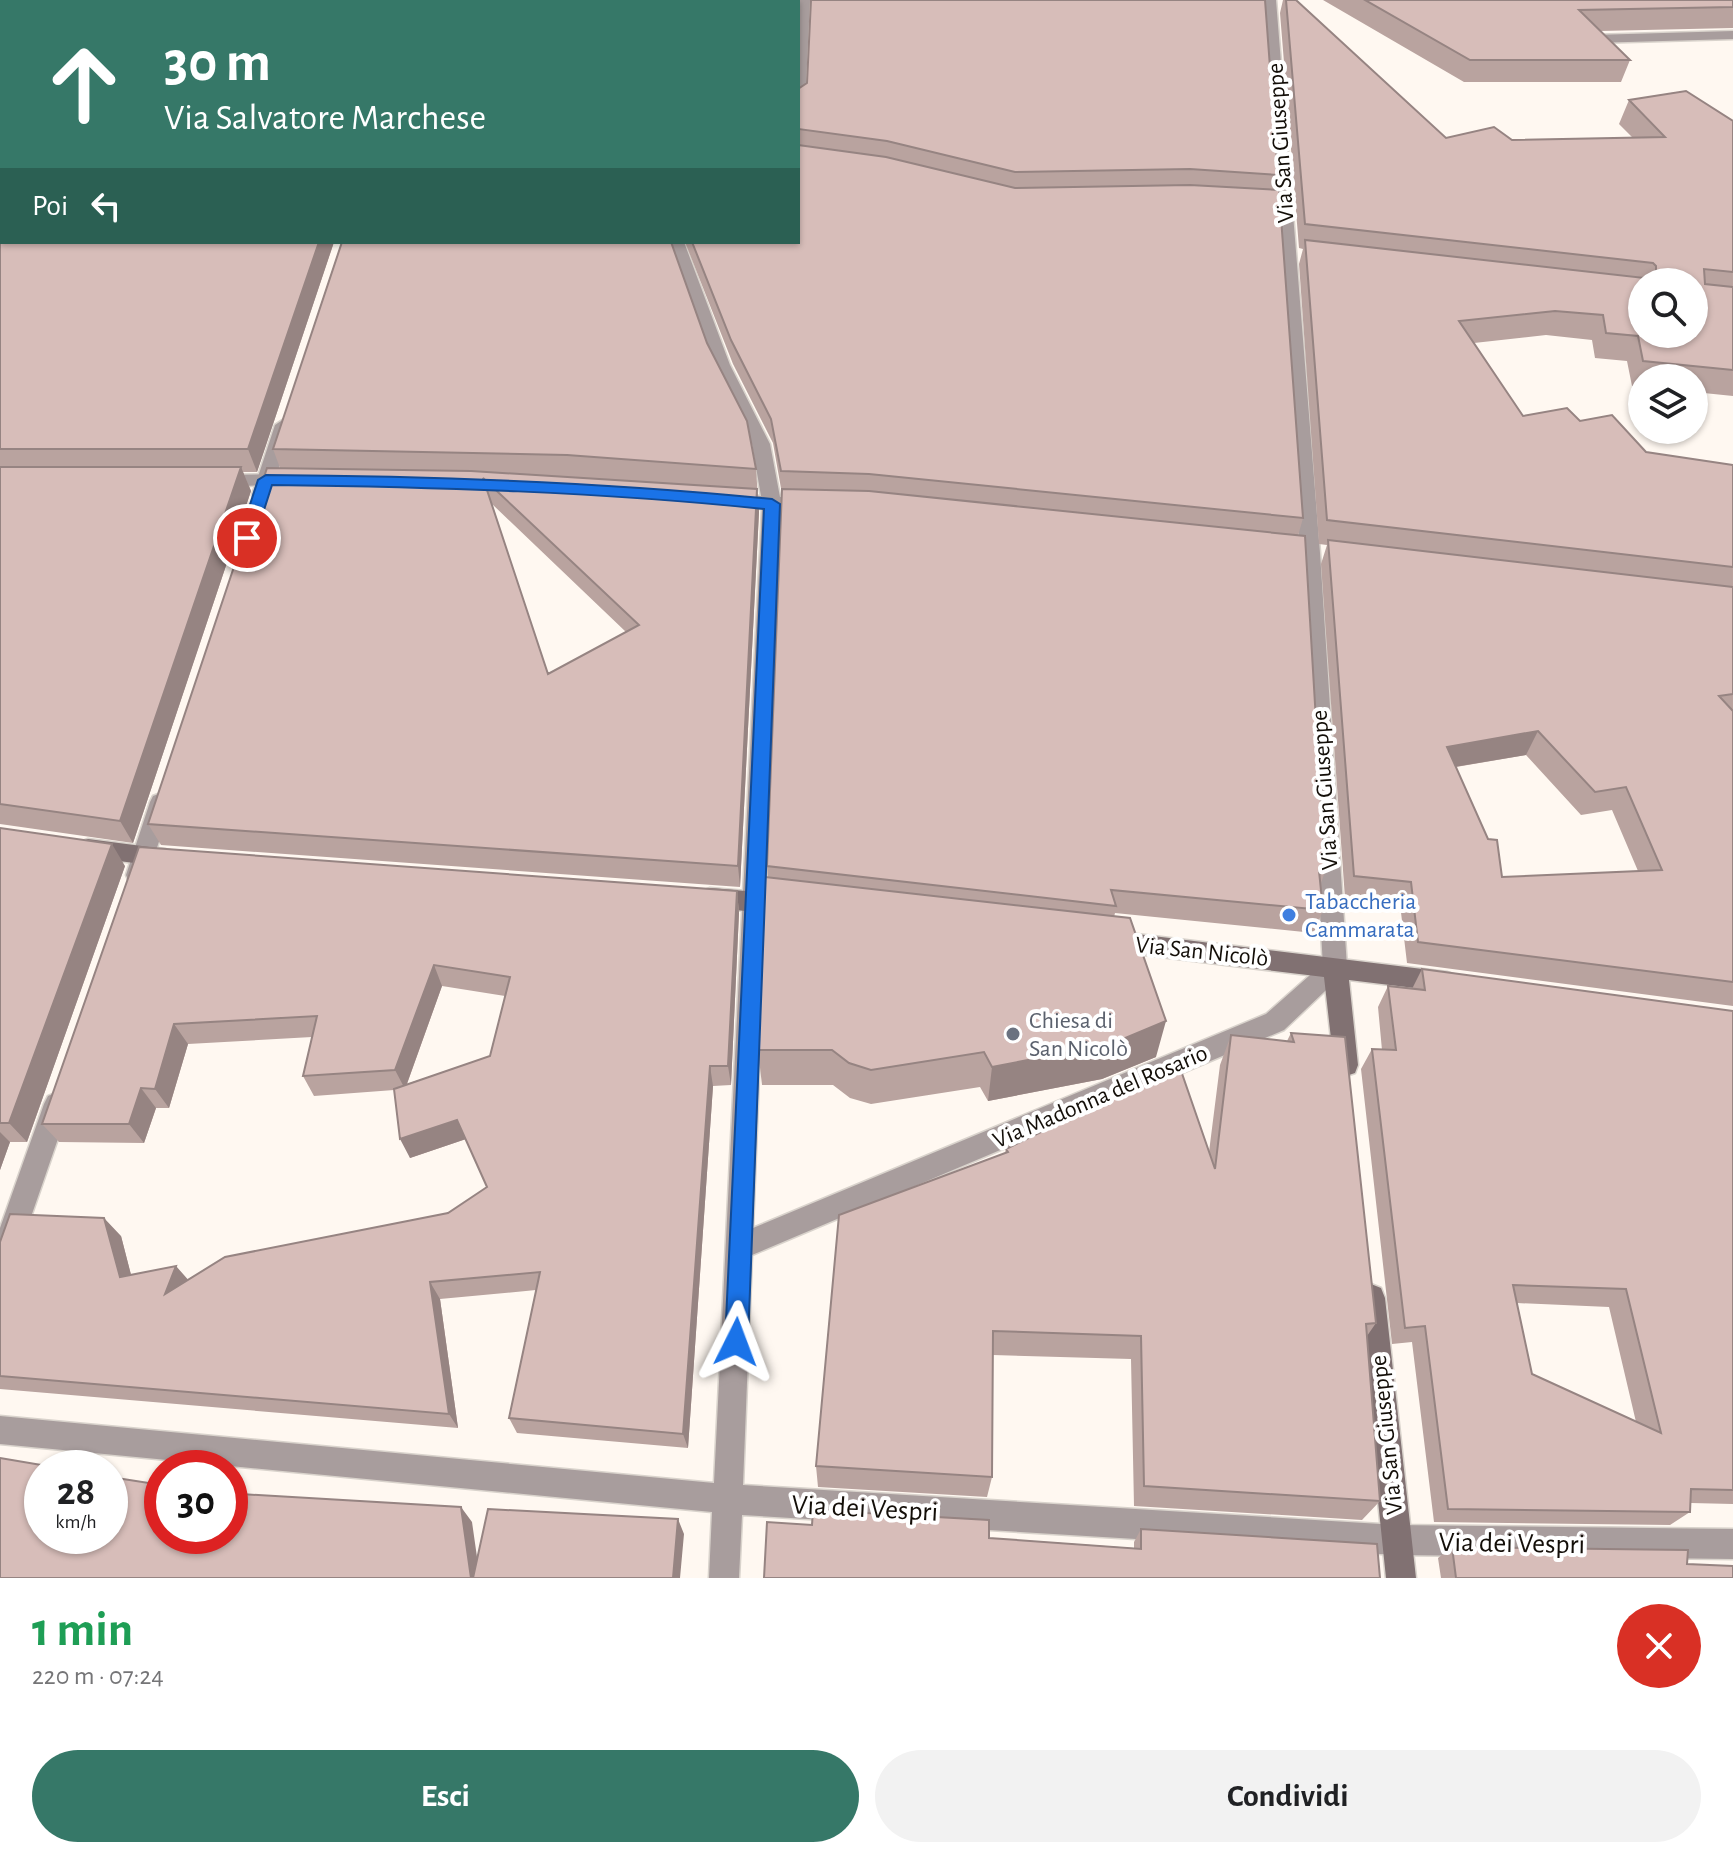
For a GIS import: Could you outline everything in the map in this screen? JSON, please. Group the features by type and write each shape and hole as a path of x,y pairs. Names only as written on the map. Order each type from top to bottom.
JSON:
{"main road":[{"path":"72,846 190,859"},
{"path":"693,897 818,908"},
{"name":"Via San Nicolò","path":"1096,939 1473,985"},
{"name":"Via San Giuseppe","path":"1335,967 1349,1091"},
{"name":"Via San Giuseppe","path":"1369,1277 1401,1578"}],"street":[{"path":"800,64 803,0"},
{"name":"Via San Giuseppe","path":"1269,0 1279,206 1296,256 1335,967"},
{"path":"1593,39 1733,35"},
{"path":"677,244 721,365 761,444 772,504 730,1499 724,1578"},
{"path":"256,510 291,406"},
{"path":"203,481 309,481"},
{"path":"713,498 827,506"},
{"path":"128,900 168,781"},
{"name":"Via Madonna del Rosario","path":"740,1247 1275,1022 1335,967"},
{"path":"0,1266 61,1090"},
{"name":"Via dei Vespri","path":"0,1430 730,1499 1397,1540 1733,1544"}],"building":[{"path":"811,0 1265,0 1278,175 1190,169 1015,172 887,141 800,129 800,88 807,83"},
{"path":"1286,0 1296,0 1446,138 1494,127 1512,140 1665,137 1629,100 1686,91 1733,121 1733,272 1708,268 1656,268 1653,263 1305,224"},
{"path":"1365,0 1733,0 1733,7 1579,10 1630,60 1470,60"},
{"path":"800,145 886,157 1015,188 1190,185 1279,190 1303,518 869,474 781,471 771,419 731,340 693,244 800,244"},
{"path":"1305,240 1628,276 1628,335 1606,333 1603,315 1555,311 1459,321 1523,416 1567,408 1580,421 1612,415 1628,432 1628,444 1639,444 1646,452 1733,465 1733,567 1327,520"},
{"path":"0,244 318,244 248,449 0,449"},
{"path":"341,244 672,244 707,343 747,421 756,469 567,455 273,449"},
{"path":"1708,284 1733,287 1733,370 1708,368 1708,364 1643,361 1640,348 1708,348"},
{"path":"0,467 241,467 120,821 0,804"},
{"path":"267,468 471,471 757,489 738,866 148,824","holes":["483,478 639,625 548,674"]},
{"path":"782,489 869,491 1305,536 1325,872 1319,871 1323,910 1111,890 1116,906 767,866"},
{"path":"1328,540 1733,587 1733,694 1719,696 1733,711 1733,982 1418,942 1411,882 1354,876","holes":["1538,731 1595,792 1626,787 1662,870 1502,877 1497,840 1488,839 1447,747"]},
{"path":"0,828 112,844 9,1123 0,1123"},
{"path":"139,847 737,891 728,1066 710,1066 683,1434 509,1418 540,1272 430,1282 449,1414 0,1376 0,1242 10,1214 104,1218 120,1277 176,1266 165,1294 225,1257 448,1213 487,1187 457,1120 400,1139 394,1089 490,1056 510,977 434,965 395,1070 303,1076 317,1016 174,1024 155,1089 141,1088 129,1124 42,1124"},
{"path":"765,877 1130,918 1166,1021 1111,1044 992,1067 984,1052 871,1070 849,1063 832,1050 758,1050"},
{"path":"1422,969 1733,1011 1733,1490 1691,1489 1690,1512 1448,1509 1425,1326 1405,1328 1372,1049 1396,1050 1388,986 1425,990","holes":["1513,1285 1626,1289 1661,1433 1532,1374"]},
{"path":"1291,1033 1345,1037 1376,1323 1366,1324 1380,1501 1144,1486 1141,1336 993,1331 992,1477 816,1466 839,1215 1008,1152 1006,1149 1179,1065 1215,1169 1231,1035 1294,1042"},
{"path":"0,1458 24,1462 24,1554 128,1554 128,1480 144,1482 144,1554 248,1554 248,1494 461,1507 471,1578 0,1578"},
{"path":"488,1509 678,1519 673,1578 473,1578"},
{"path":"813,1510 989,1520 989,1538 1141,1549 1141,1529 1377,1544 1380,1578 764,1578 767,1522 812,1525"},
{"path":"1452,1547 1688,1550 1687,1564 1733,1566 1733,1578 1456,1578"}],"place":[{"name":"Tabaccheria Cammarata","path":"1289,915"},
{"name":"Chiesa di San Nicolò","path":"1013,1034"}],"route":[{"path":"247,538 266,480 426,481 655,492 772,504 736,1342"}]}
